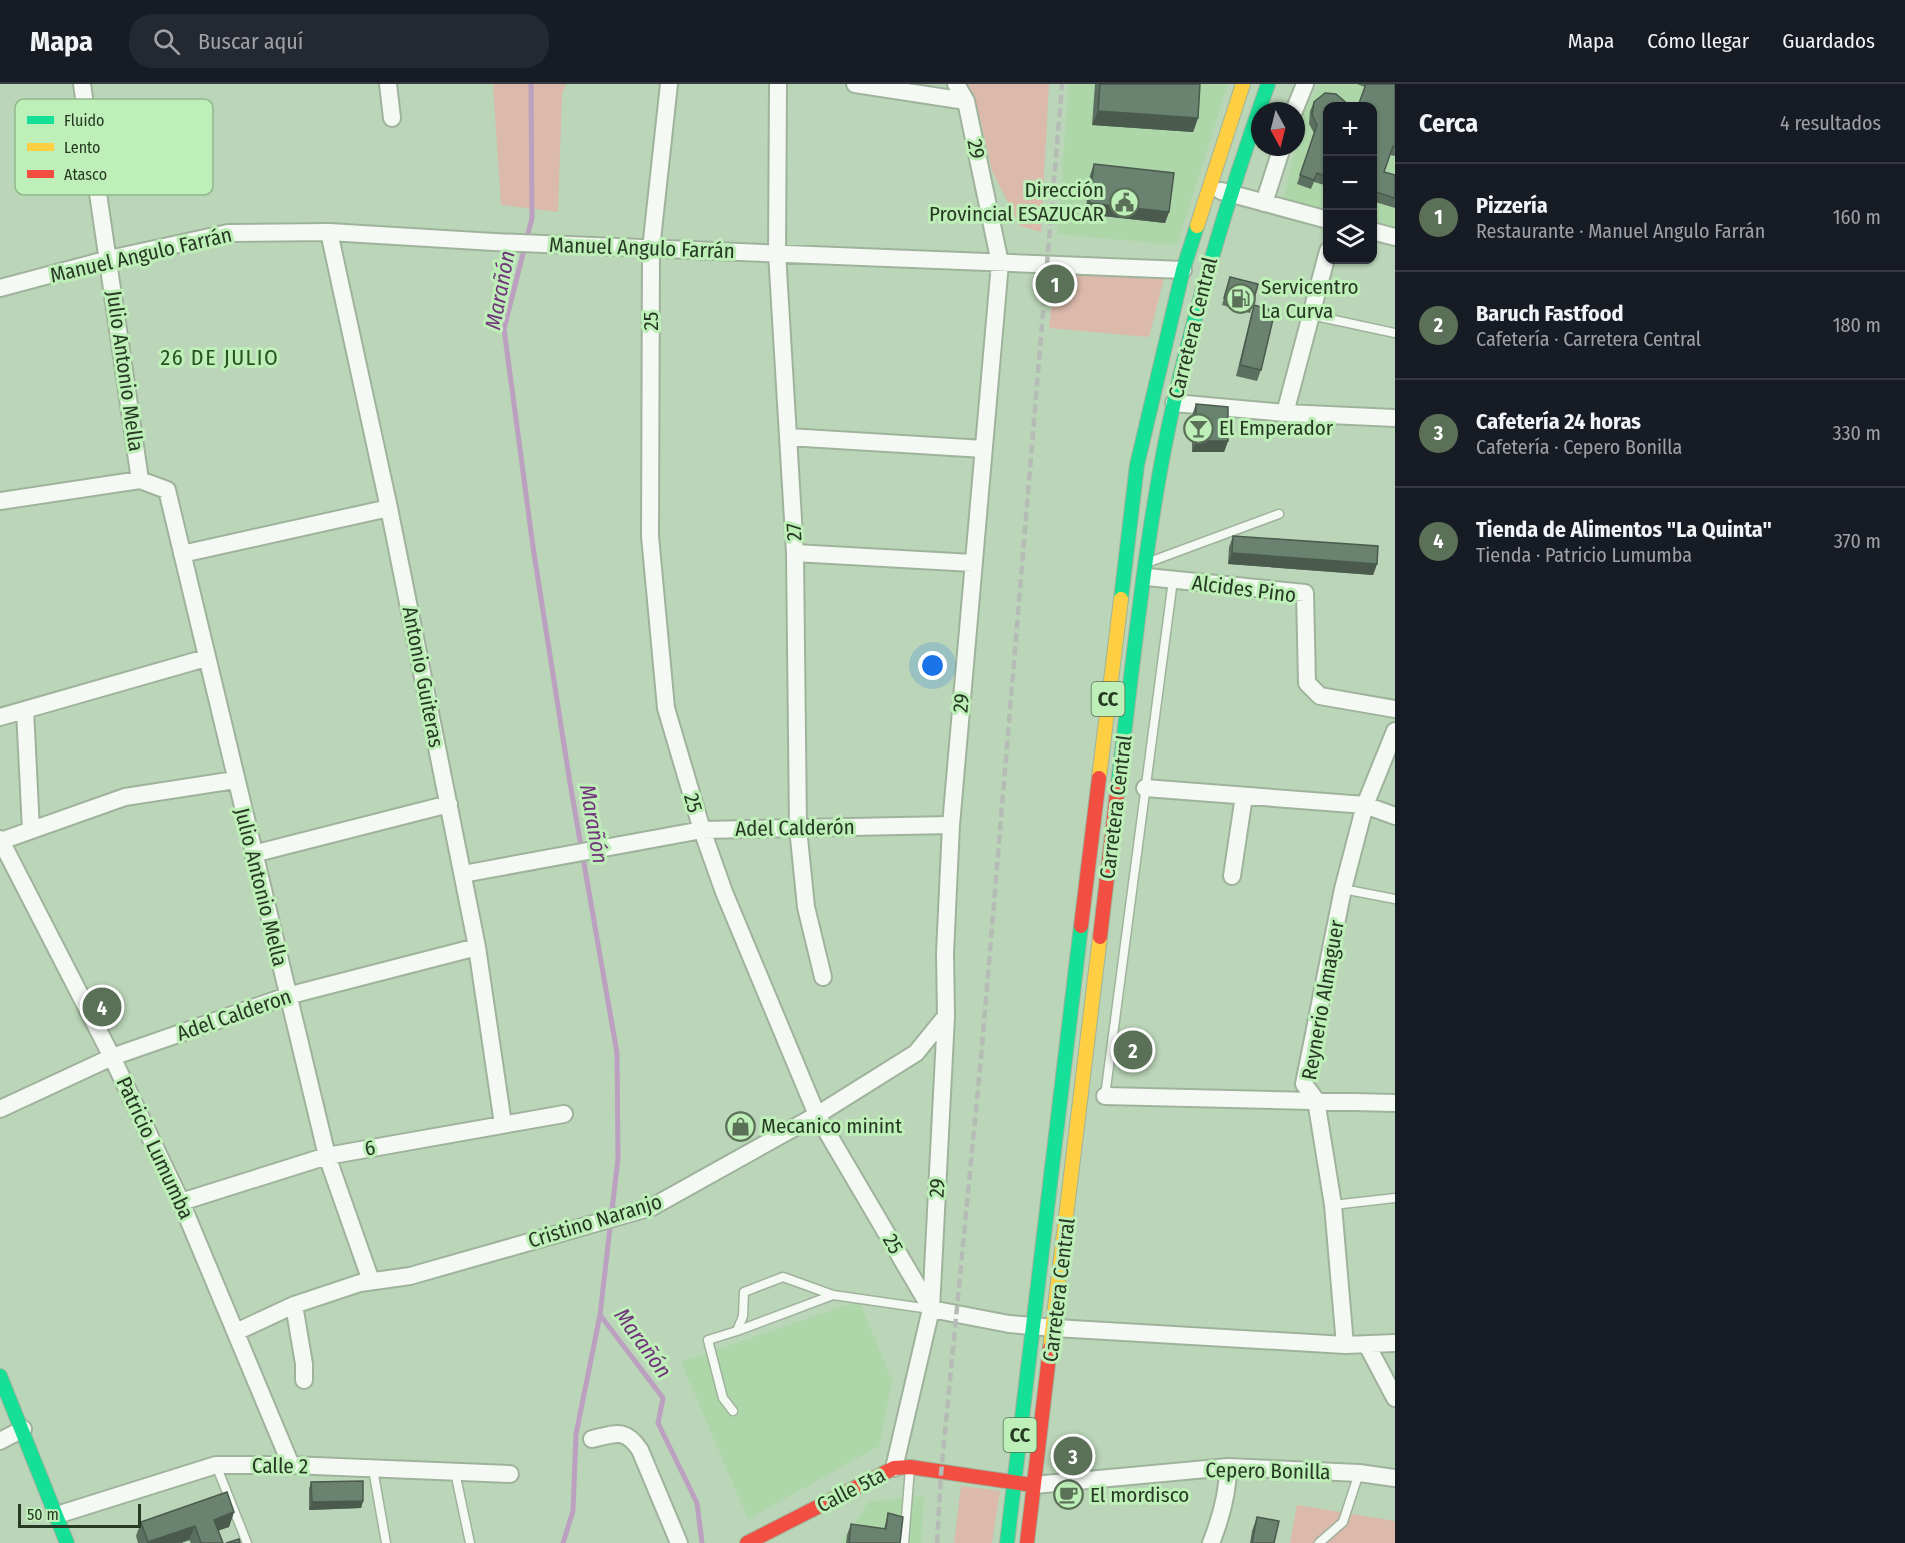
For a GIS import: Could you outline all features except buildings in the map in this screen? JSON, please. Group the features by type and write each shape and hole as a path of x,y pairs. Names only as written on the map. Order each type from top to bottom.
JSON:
{"main road":[{"name":"Carretera Central","path":"1008,1543 1013,1483 1034,1327 1060,1093 1137,465 1183,270 1243,84"},
{"name":"Carretera Central","path":"1027,1543 1055,1328 1131,680 1161,468 1173,403 1208,265 1229,194 1268,84"},
{"path":"0,1376 67,1543"},
{"name":"Calle 5ta","path":"754,1541 902,1468 1034,1485"}],"street":[{"name":"Julio Antonio Mella","path":"82,84 84,99"},
{"path":"388,84 392,118"},
{"name":"25","path":"669,84 651,249 650,536 666,708 723,892 817,1115 930,1309"},
{"name":"27","path":"778,84 777,253 795,553 798,828 806,906 823,977"},
{"path":"855,84 966,101"},
{"name":"29","path":"930,1309 946,1016 945,953 951,825 1000,263 966,101 956,84"},
{"path":"1298,102 1305,84"},
{"path":"1264,203 1279,156"},
{"path":"1208,187 1323,218"},
{"name":"Julio Antonio Mella","path":"99,195 140,480 167,490 327,1155 371,1281"},
{"name":"Manuel Angulo Farrán","path":"0,288 109,259 228,233 329,232 651,249 1183,270"},
{"name":"Antonio Guiteras","path":"329,232 389,508 463,874 477,947 503,1124"},
{"path":"1377,232 1395,237"},
{"path":"1285,413 1325,264"},
{"path":"1173,403 1285,413 1395,418"},
{"path":"788,437 984,449"},
{"path":"0,501 140,480"},
{"path":"182,554 389,508"},
{"path":"795,553 973,563"},
{"name":"Alcides Pino","path":"1148,570 1173,580 1305,593 1307,683 1320,696 1395,710"},
{"path":"0,717 206,658"},
{"path":"25,710 31,831"},
{"name":"Reynerio Almaguer","path":"1345,1345 1333,1205 1316,1100 1304,1084 1343,890 1365,805 1395,731"},
{"path":"1,840 124,797 235,780"},
{"path":"1145,788 1365,805 1395,816"},
{"path":"1232,876 1244,796"},
{"path":"253,854 449,804"},
{"name":"Adel Calderón","path":"463,874 702,830 951,825"},
{"name":"Patricio Lumumba","path":"1,840 112,1057 181,1202 291,1465"},
{"name":"Adel Calderon","path":"0,1109 112,1057 287,996 477,947"},
{"name":"Cristino Naranjo","path":"236,1332 294,1305 371,1281 410,1276 652,1208 817,1115 916,1053 946,1016"},
{"path":"1105,1096 1395,1103"},
{"name":"6","path":"181,1202 327,1155 564,1113"},
{"path":"294,1305 304,1364 304,1380"},
{"path":"902,1468 930,1309 1034,1327 1345,1345 1395,1343"},
{"path":"1366,1345 1395,1398"},
{"path":"0,1440 23,1429"},
{"path":"592,1439 620,1433 632,1438 640,1450 679,1543"},
{"name":"Calle 2","path":"57,1515 216,1465 291,1465 510,1474"},
{"path":"1211,1543 1220,1522 1228,1486 1228,1467"},
{"name":"Cepero Bonilla","path":"1034,1485 1228,1467 1359,1473 1395,1478"}],"lane":[{"path":"1311,315 1395,333"},
{"path":"1148,570 1279,514"},
{"path":"1105,1096 1173,580"},
{"path":"1343,890 1395,899"},
{"path":"1333,1205 1395,1198"},
{"path":"737,1331 743,1316 744,1292 783,1277 833,1295 930,1309"},
{"path":"733,1411 723,1398 708,1340 833,1295"},
{"path":"216,1465 247,1543"},
{"path":"902,1468 904,1543"},
{"path":"373,1469 386,1543"},
{"path":"455,1471 470,1543"},
{"path":"1319,1543 1343,1522 1359,1473"}],"shaded area":[{"path":"493,84 566,84 562,94 558,212 501,205"},
{"path":"959,84 1049,84 1041,232 1020,226 992,171 981,122"},
{"path":"1069,84 1228,84 1177,245 1057,234"},
{"path":"1319,84 1395,84 1395,227 1377,222 1377,102 1323,102 1323,210 1283,201 1294,156 1305,156 1305,110"},
{"path":"1055,273 1164,278 1149,337 1049,328"},
{"path":"859,1301 892,1380 879,1446 748,1519 681,1362"},
{"path":"961,1486 1000,1491 992,1543 954,1543"},
{"path":"924,1495 921,1543 842,1543 868,1502"},
{"path":"1297,1505 1395,1521 1395,1543 1290,1543"}],"waterway":[{"name":"Marañón","path":"531,84 532,218 504,329 533,547 570,783 617,1053 618,1158 600,1315 663,1398 658,1423 697,1503 702,1543"},
{"path":"563,1543 573,1511 576,1434 600,1315"}],"railway":[{"path":"937,1543 941,1474 982,1047 1062,84"}],"traffic: fast":[{"path":"1118,784 1148,544 1174,402 1216,242 1268,84"},
{"path":"1121,599 1137,465 1183,270 1197,226"},
{"path":"1007,1543 1081,926"},
{"path":"0,1376 67,1543"}],"traffic: slow":[{"path":"1197,226 1243,84"},
{"path":"1099,778 1121,599"},
{"path":"1050,1348 1100,937"}],"traffic: jam":[{"path":"1081,926 1099,778"},
{"path":"1100,937 1118,784"},
{"path":"1027,1543 1050,1348"},
{"path":"747,1543 894,1468 910,1467 1032,1485"}],"place":[{"name":"Dirección Provincial ESAZUCAR","path":"1125,202"},
{"name":"Pizzería","path":"1055,284"},
{"name":"Servicentro La Curva","path":"1240,299"},
{"name":"El Emperador","path":"1198,428"},
{"name":"Tienda de Alimentos \"La Quinta\"","path":"102,1007"},
{"name":"Baruch Fastfood","path":"1133,1050"},
{"name":"Mecanico minint","path":"740,1126"},
{"name":"Cafetería 24 horas","path":"1073,1456"},
{"name":"El mordisco","path":"1069,1495"}],"district":[{"name":"26 DE JULIO","path":"220,357"}]}
